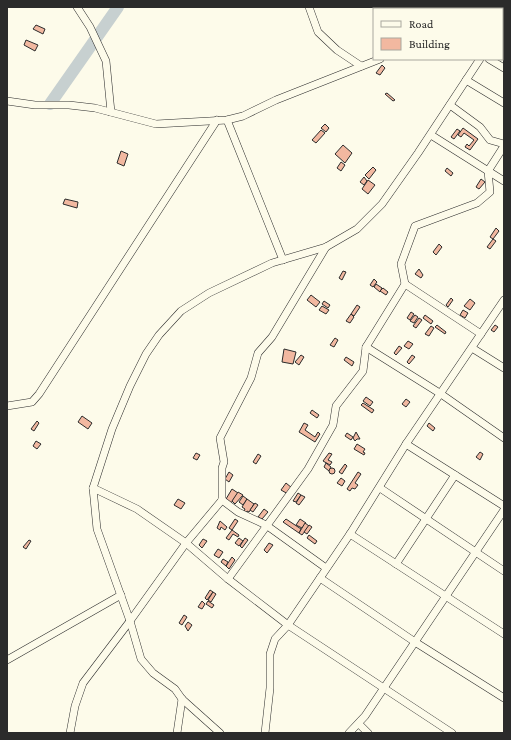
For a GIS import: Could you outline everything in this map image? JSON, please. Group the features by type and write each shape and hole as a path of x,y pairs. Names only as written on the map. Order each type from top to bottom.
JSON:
{"street":[{"path":"77,7 90,27 106,61 111,112"},
{"path":"309,7 318,32 337,50 361,66"},
{"path":"7,101 35,105 69,105 111,112 156,124 227,120 243,116 276,100 377,60"},
{"path":"220,733 182,699 175,689 159,678 141,659 130,621 97,529 94,488 112,429 130,386 146,354 159,334 181,311 209,293 272,263 326,247 357,229 382,204 431,135 479,60"},
{"path":"491,60 504,68"},
{"path":"466,80 504,103"},
{"path":"228,579 308,469 333,425 336,406 363,371 366,346 405,284 401,264 415,226 477,203 490,192 488,171 504,145 490,140 480,127 450,105"},
{"path":"7,406 32,402 39,394 217,120"},
{"path":"227,120 283,260"},
{"path":"431,135 504,181"},
{"path":"70,733 75,706 83,683 186,543 222,500 222,468 224,462 220,438 251,378 258,353 272,337 326,247"},
{"path":"405,284 481,334"},
{"path":"265,733 270,688 272,647 275,639 288,625 350,534 406,444 481,334 502,309 504,300"},
{"path":"366,346 441,394 504,438"},
{"path":"472,348 504,368"},
{"path":"406,444 504,506"},
{"path":"396,564 455,475"},
{"path":"94,488 137,509 186,543 228,579 288,625 452,733"},
{"path":"380,488 504,571"},
{"path":"222,500 238,512 266,525 326,568"},
{"path":"349,733 359,724 504,510"},
{"path":"350,534 504,634"},
{"path":"320,578 415,642 504,698"},
{"path":"7,660 121,595"},
{"path":"177,733 182,699"},
{"path":"359,724 368,733"}],"building":[{"path":"36,25 45,29 43,34 33,29"},
{"path":"26,40 38,45 35,51 24,45"},
{"path":"382,65 385,68 380,75 376,73"},
{"path":"387,93 395,100 393,101 385,94"},
{"path":"325,124 329,128 326,132 321,128"},
{"path":"463,128 478,139 470,150 465,147 467,144 469,146 474,140 464,133 461,137 458,135"},
{"path":"457,129 460,131 454,139 451,137"},
{"path":"321,130 325,133 316,143 312,140"},
{"path":"343,145 352,153 345,163 335,154"},
{"path":"121,151 128,154 124,166 117,163"},
{"path":"341,162 345,165 341,171 337,168"},
{"path":"373,167 376,170 369,179 365,175"},
{"path":"447,168 453,173 451,176 445,171"},
{"path":"364,177 367,181 364,185 360,182"},
{"path":"481,179 485,182 479,189 476,187"},
{"path":"368,180 375,185 368,194 362,189"},
{"path":"65,199 78,202 77,208 63,204"},
{"path":"496,228 499,231 493,239 490,237"},
{"path":"493,239 496,241 490,249 487,247"},
{"path":"439,244 442,247 436,255 433,252"},
{"path":"419,269 423,275 421,278 415,274"},
{"path":"343,271 346,272 342,280 339,278"},
{"path":"374,279 377,282 373,287 370,285"},
{"path":"376,284 382,288 380,292 374,287"},
{"path":"383,288 388,292 386,295 380,291"},
{"path":"311,295 320,302 316,307 307,300"},
{"path":"451,298 453,300 448,307 446,305"},
{"path":"470,299 475,303 470,310 464,306"},
{"path":"324,301 330,305 328,308 322,304"},
{"path":"357,305 360,307 354,316 351,314"},
{"path":"322,306 329,310 326,314 319,310"},
{"path":"463,310 468,313 465,318 460,315"},
{"path":"411,312 414,314 410,320 407,318"},
{"path":"351,314 354,317 350,323 346,321"},
{"path":"415,315 418,317 414,323 410,321"},
{"path":"425,315 433,321 431,324 423,318"},
{"path":"419,318 422,320 416,328 413,326"},
{"path":"437,325 446,332 445,334 435,327"},
{"path":"495,325 498,327 494,332 491,330"},
{"path":"431,326 434,328 429,336 425,334"},
{"path":"335,338 338,340 334,347 330,345"},
{"path":"408,341 413,344 409,349 404,346"},
{"path":"399,346 402,348 396,355 394,353"},
{"path":"284,349 296,352 293,364 282,362"},
{"path":"301,355 304,357 299,365 295,362"},
{"path":"412,355 415,357 409,364 407,362"},
{"path":"346,357 354,362 352,366 344,360"},
{"path":"366,397 373,402 370,406 363,401"},
{"path":"406,399 410,402 406,407 402,404"},
{"path":"363,403 374,410 372,413 361,405"},
{"path":"312,410 319,415 317,418 310,413"},
{"path":"82,416 92,423 88,429 78,422"},
{"path":"37,421 39,423 34,431 31,429"},
{"path":"304,423 308,425 305,430 315,437 318,432 320,434 315,442 299,432"},
{"path":"429,423 435,428 433,431 427,426"},
{"path":"356,432 360,439 355,441 353,438"},
{"path":"347,433 353,437 351,440 345,436"},
{"path":"36,441 41,444 37,449 33,446"},
{"path":"357,444 365,449 363,452 365,453 364,455 354,449"},
{"path":"480,452 483,454 480,460 476,457"},
{"path":"196,453 200,455 197,460 193,458"},
{"path":"329,453 332,454 328,460 332,462 330,465 323,461"},
{"path":"258,454 261,456 256,464 253,462"},
{"path":"326,463 331,467 329,471 324,467"},
{"path":"345,464 347,466 342,474 339,472"},
{"path":"332,468 335,471 332,474 329,471"},
{"path":"229,472 233,475 229,482 225,479"},
{"path":"358,472 361,474 355,483 358,485 355,489 352,488 350,491 347,489"},
{"path":"341,478 345,481 342,486 337,483"},
{"path":"286,483 292,488 288,494 281,490"},
{"path":"232,489 238,493 231,503 226,499"},
{"path":"238,492 243,495 235,504 232,501"},
{"path":"298,493 301,495 296,502 293,501"},
{"path":"301,495 305,497 299,505 296,503"},
{"path":"243,496 247,499 243,505 239,502"},
{"path":"178,499 185,503 181,509 174,505"},
{"path":"247,499 254,504 249,512 247,511 246,513 244,511 245,509 242,507"},
{"path":"255,503 258,505 253,512 250,510"},
{"path":"264,509 268,512 262,519 258,517"},
{"path":"235,519 238,521 232,530 229,528"},
{"path":"286,519 301,529 299,533 283,522"},
{"path":"300,519 306,523 302,528 296,525"},
{"path":"220,521 227,527 225,530 221,527 220,530 217,528"},
{"path":"305,523 309,526 302,535 299,533"},
{"path":"309,525 312,527 307,534 304,532"},
{"path":"232,530 239,535 238,537 233,534 229,540 226,538"},
{"path":"309,535 317,541 315,544 307,538"},
{"path":"239,538 243,541 239,546 235,543"},
{"path":"245,538 248,540 242,548 240,546"},
{"path":"203,539 207,541 202,548 199,545"},
{"path":"29,540 31,541 26,549 23,547"},
{"path":"269,543 273,545 267,553 264,550"},
{"path":"218,549 223,552 219,558 214,555"},
{"path":"232,557 235,560 229,569 226,566"},
{"path":"223,559 228,562 226,566 221,562"},
{"path":"210,590 213,592 207,600 205,598"},
{"path":"213,592 216,594 211,602 208,600"},
{"path":"202,601 205,604 202,609 198,607"},
{"path":"208,601 214,605 212,608 206,604"},
{"path":"184,615 187,617 182,625 179,623"},
{"path":"188,622 192,625 188,631 185,626"}],"waterway":[{"path":"50,104 118,7"}]}
